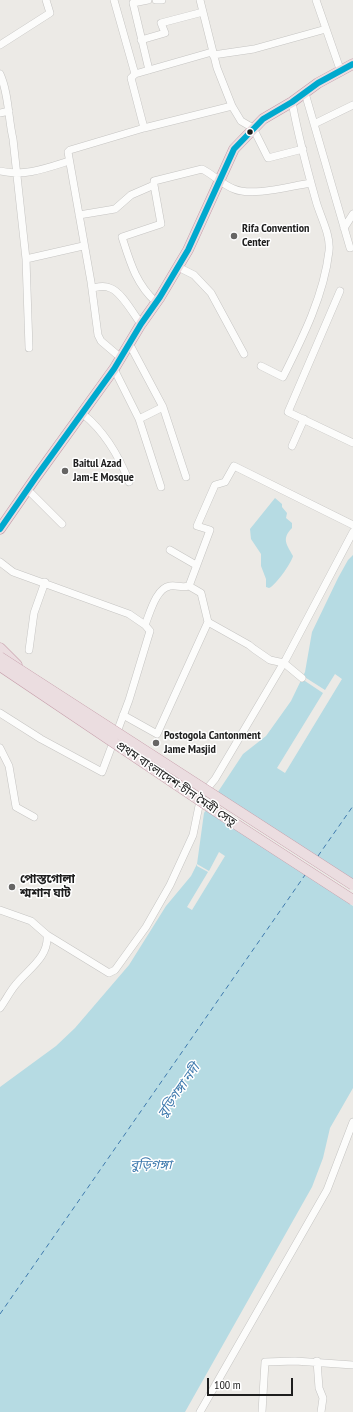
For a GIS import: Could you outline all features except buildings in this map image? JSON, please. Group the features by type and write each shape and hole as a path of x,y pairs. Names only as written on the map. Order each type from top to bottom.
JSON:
{"highway":[{"path":"0,529 36,477 83,414 130,345 141,324 188,250 234,149 263,119 292,102 318,83 341,72 353,64"},
{"path":"0,648 22,676"},
{"path":"0,657 22,676 353,885"},
{"name":"প্রথম বাংলাদেশ-চীন মৈত্রী সেতু","path":"0,666 22,676 353,900"},
{"path":"0,671 22,676"}],"street":[{"path":"0,45 50,13 46,0"},
{"path":"114,0 135,74"},
{"path":"148,0 133,2 149,70"},
{"path":"156,0 162,0"},
{"path":"200,0 213,54 232,106 241,121 253,128 268,158 303,149"},
{"path":"316,0 341,72"},
{"path":"141,40 165,33 161,22 203,12"},
{"path":"144,128 130,78 135,74 213,54 254,49 326,29"},
{"path":"0,73 9,111 16,174 22,206 26,259 29,348"},
{"path":"305,93 350,248"},
{"path":"262,366 283,377 304,332 322,285 329,250 328,240 311,183 292,102"},
{"path":"314,124 353,105"},
{"path":"121,358 101,342 98,335 92,288 83,246 68,152 70,150 144,128 232,106"},
{"path":"0,113 9,111"},
{"path":"0,171 16,174 42,169 69,161"},
{"path":"156,302 145,292 132,270 122,237 161,224 154,181 160,178 184,174 202,168 219,182 235,190 249,192 311,183"},
{"path":"79,215 115,209 130,195 154,185"},
{"path":"344,228 353,214"},
{"path":"26,259 83,246"},
{"path":"178,267 194,275 211,293 244,354"},
{"path":"92,288 103,286 112,288 122,298 141,324"},
{"path":"340,291 288,412 353,443"},
{"path":"130,345 163,407 186,477"},
{"path":"114,369 139,419 161,487"},
{"path":"139,419 163,407"},
{"path":"83,414 93,422 108,442 122,464 129,482"},
{"path":"292,446 304,419"},
{"path":"189,586 210,530 197,526 215,486 225,482 234,466 353,525"},
{"path":"28,490 62,524"},
{"path":"0,910 31,921 47,935 109,973 115,970 146,927 170,885 193,835 201,796 215,779 284,663 353,532"},
{"path":"170,550 196,565"},
{"path":"0,562 12,572 45,582 129,614 145,625 150,631 123,715 102,772 41,739 0,713"},
{"path":"29,650 34,613 45,582"},
{"path":"123,715 157,734 208,622 201,593 189,586 183,588 168,586 160,590 145,625"},
{"path":"208,622 249,644 270,660 284,663 302,678"},
{"path":"0,748 6,759 12,780 16,808 34,818"},
{"path":"0,1008 17,982 42,956 48,942 47,935"},
{"path":"200,1412 327,1190 353,1122"},
{"path":"262,1412 264,1371 266,1362 316,1362 353,1365"},
{"path":"316,1362 319,1388 324,1398 320,1412"}],"water":[{"path":"275,498 282,504 282,507 287,513 286,518 292,523 292,528 287,535 286,542 293,556 282,574 269,588 266,587 266,579 261,566 261,554 251,539 250,529"},
{"name":"বুড়িগঙ্গা","path":"353,555 353,1088 330,1128 323,1158 312,1187 185,1412 0,1412 0,1087 56,1046 75,1028 129,965 166,906 191,876 197,864 204,813 243,754 266,736 291,701 305,672 312,632 338,578 348,560"}],"pier":[{"path":"335,674 342,679 285,773 277,768 323,693 302,679 303,676 325,690"},
{"path":"214,796 353,886 353,906 206,808"},
{"path":"219,852 225,856 192,910 187,907 208,872 197,866 197,864 209,871"}],"ferry route":[{"path":"318,856 353,806"},
{"path":"0,1314 305,875"}],"transit line":[{"path":"0,529 114,369 141,324 160,297 188,250 234,149 263,119 292,102 318,83 353,64"}],"place":[{"name":"Rifa Convention Center","path":"234,236"},
{"name":"Baitul Azad Jam-E Mosque","path":"65,471"},
{"name":"Postogola Cantonment Jame Masjid","path":"156,743"},
{"name":"পোস্তগোলা শ্মশান ঘাট","path":"12,887"}],"water label":[{"name":"বুড়িগঙ্গা নদী","path":"179,1091"}]}
